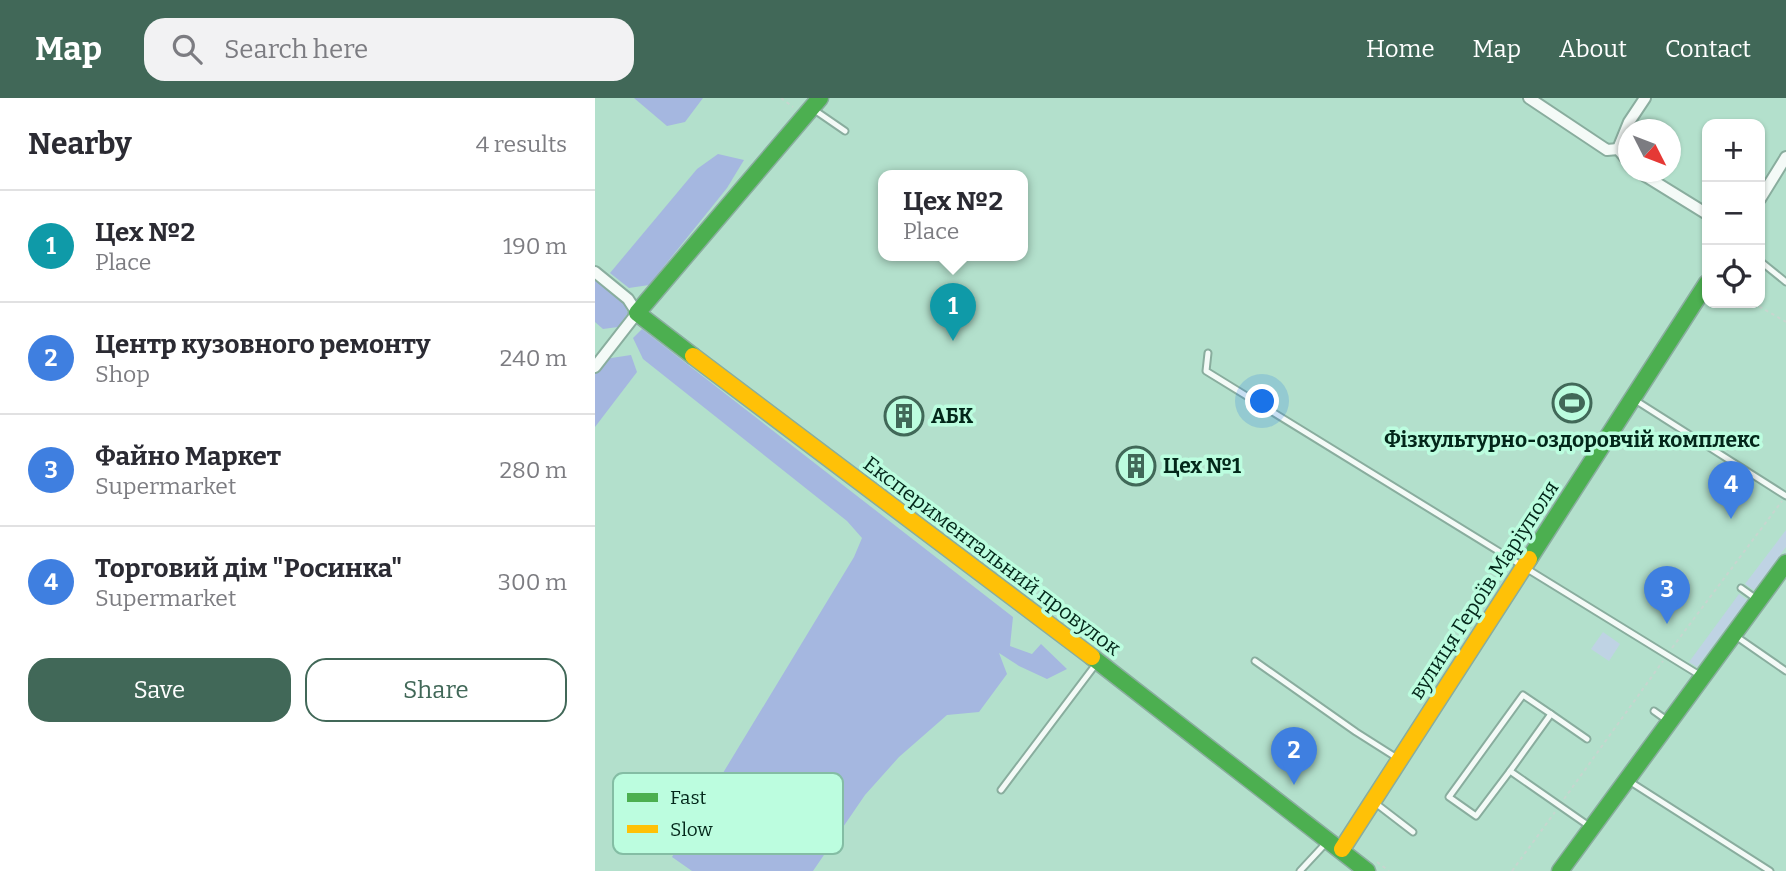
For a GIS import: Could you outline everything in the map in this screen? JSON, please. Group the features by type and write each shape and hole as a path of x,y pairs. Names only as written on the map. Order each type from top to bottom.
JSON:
{"street":[{"path":"1529,98 1607,150 1618,149"},
{"path":"1631,119 1645,98"},
{"path":"595,367 637,313 812,107"},
{"path":"1765,191 1786,157"},
{"path":"1655,182 1702,211"},
{"name":"Експериментальний провулок","path":"595,272 628,299 637,313 1086,646 1097,662 1367,871"},
{"name":"вулиця Героїв Маріуполя","path":"1336,845 1373,802 1702,291"},
{"path":"1560,871 1786,563"}],"lane":[{"path":"812,107 845,131"},
{"path":"1765,265 1786,282"},
{"path":"1208,354 1206,371 1703,677"},
{"path":"1632,398 1786,497"},
{"path":"1741,588 1759,601"},
{"path":"1734,635 1786,671"},
{"path":"1255,661 1399,760"},
{"path":"1001,790 1097,662"},
{"path":"1673,670 1678,663"},
{"path":"1551,714 1476,816 1449,797 1523,695 1551,714 1587,739"},
{"path":"1654,711 1669,722"},
{"path":"1510,771 1592,827"},
{"path":"1627,780 1770,871"},
{"path":"1373,802 1413,832"},
{"path":"1300,871 1336,845"}],"path":[{"path":"781,98 812,107"},
{"path":"1762,308 1786,322"},
{"path":"1513,871 1776,506 1786,497"}],"shaded area":[{"path":"634,98 703,98 685,122 667,126"},
{"path":"718,154 744,160 727,188 649,285 629,288 610,273 697,169"},
{"path":"595,276 622,299 628,313 618,327 603,329 595,322"},
{"path":"642,329 1013,617 1010,646 1032,654 1041,644 1067,669 1047,679 999,653 1007,674 979,712 947,715 899,757 865,795 843,827 843,773 723,773 854,557 862,538 847,521 643,359 633,338"},
{"path":"631,355 637,372 595,427 595,372 605,359"},
{"path":"1786,530 1786,547 1754,590 1745,584"},
{"path":"1739,594 1747,600 1697,667 1689,662"},
{"path":"1603,632 1620,644 1609,661 1591,649"},
{"path":"674,854 825,854 813,871 692,871 672,857"}],"traffic: fast":[{"path":"693,356 637,313 820,98"},
{"path":"1529,559 1702,291"},
{"path":"1560,871 1786,563"},
{"path":"1092,657 1367,871"}],"traffic: slow":[{"path":"693,356 1092,657"},
{"path":"1342,849 1529,559"}],"place":[{"name":"Цех №2","path":"953,341"},
{"name":"Фізкультурно-оздоровчій комплекс","path":"1572,403"},
{"name":"АБК","path":"904,416"},
{"name":"Цех №1","path":"1136,466"},
{"name":"Торговий дім \"Росинка\"","path":"1731,519"},
{"name":"Файно Маркет","path":"1667,624"},
{"name":"Центр кузовного ремонту","path":"1294,785"}]}
